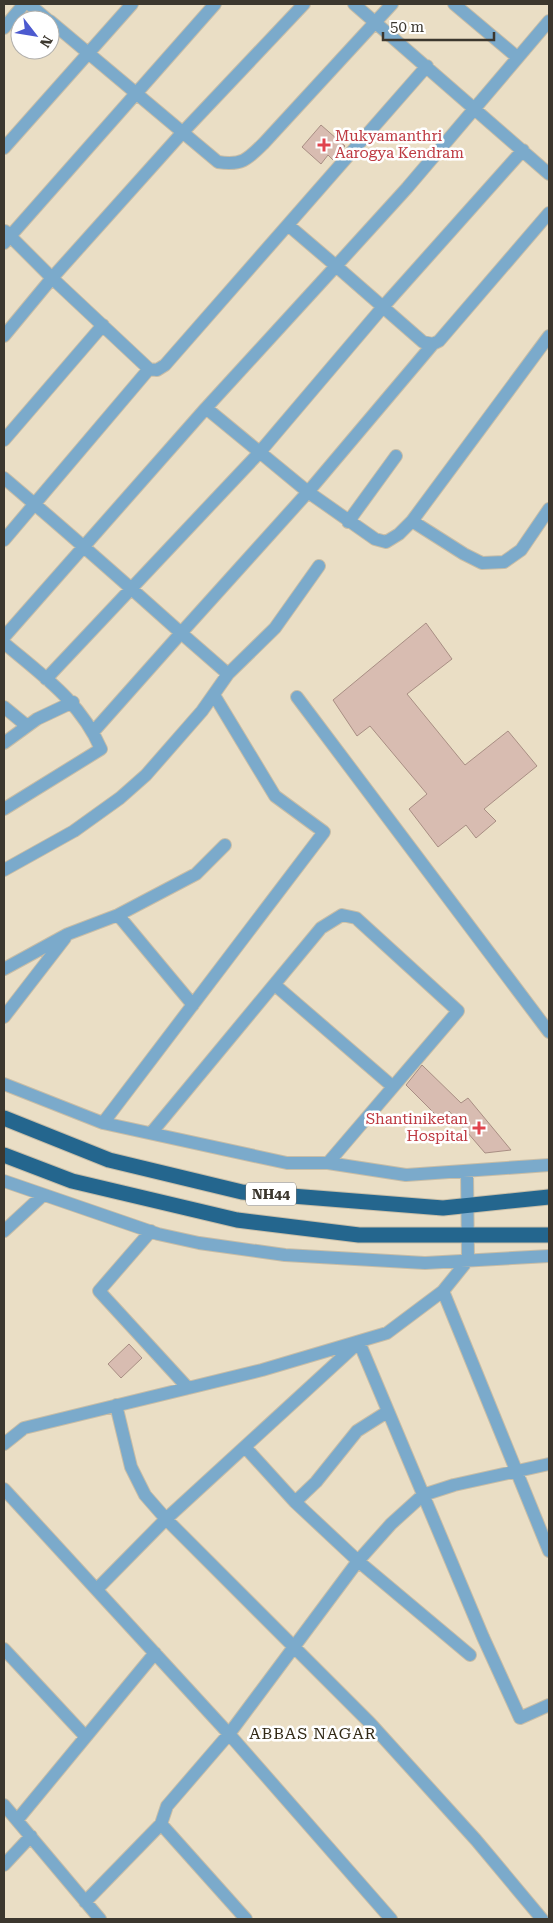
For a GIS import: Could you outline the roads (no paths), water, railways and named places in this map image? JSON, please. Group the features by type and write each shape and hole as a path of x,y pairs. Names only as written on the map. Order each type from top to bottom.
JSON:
{"highway":[{"name":"NH44","path":"4,1118 109,1160 242,1192 443,1208 549,1198"},
{"name":"NH44","path":"4,1154 72,1181 237,1220 359,1235 549,1235"}],"street":[{"path":"4,28 24,4"},
{"path":"4,148 132,4"},
{"path":"215,4 6,236 149,369 157,370 165,365 427,66"},
{"path":"4,336 52,278 182,134 304,4"},
{"path":"354,4 549,174"},
{"path":"60,30 182,134 218,162 231,164 246,161 392,4"},
{"path":"454,4 517,57"},
{"path":"4,637 206,408 407,188 549,21"},
{"path":"46,679 258,453 382,308 523,150"},
{"path":"93,732 308,492 433,344 439,341 549,213"},
{"path":"288,225 423,342 433,344"},
{"path":"4,440 103,325"},
{"path":"206,408 258,453 348,522 375,539 386,542 399,534 412,520 549,336"},
{"path":"4,540 36,505 149,369"},
{"path":"348,522 396,456"},
{"path":"4,478 228,674"},
{"path":"412,520 464,554 482,563 504,562 521,550 549,509"},
{"path":"4,870 74,831 120,798 158,762 214,695 228,674 274,628 318,566"},
{"path":"4,643 73,702 93,732 101,750 4,809"},
{"path":"103,1123 324,832 274,796 214,695"},
{"path":"297,697 549,1032"},
{"path":"4,742 27,726 73,702"},
{"path":"4,707 27,726"},
{"path":"4,969 68,934 118,915 196,874 225,846"},
{"path":"118,915 193,1005"},
{"path":"152,1132 321,928 342,915 356,918 458,1011 328,1163"},
{"path":"4,1017 68,934"},
{"path":"275,985 392,1086"},
{"path":"4,1084 103,1123 152,1132 212,1148 288,1163 328,1163 406,1175 549,1165"},
{"path":"4,1444 24,1428 262,1370 387,1333 443,1292 468,1260 467,1172"},
{"path":"4,1182 151,1231 199,1243 285,1255 425,1263 549,1256"},
{"path":"4,1231 42,1196"},
{"path":"151,1231 99,1291 188,1388"},
{"path":"443,1292 549,1551"},
{"path":"359,1342 483,1637 520,1718 549,1704"},
{"path":"97,1589 166,1520 359,1342"},
{"path":"116,1405 131,1467 146,1495 166,1520 295,1647 390,1745 476,1840 542,1919"},
{"path":"295,1502 316,1482 358,1431 388,1412"},
{"path":"245,1447 295,1502 358,1561 470,1656"},
{"path":"85,1902 161,1824 167,1806 229,1734 358,1561 391,1524 423,1495 454,1485 549,1464"},
{"path":"4,1489 229,1734 391,1919"},
{"path":"4,1649 85,1736"},
{"path":"18,1819 155,1653"},
{"path":"4,1805 18,1819 100,1919"},
{"path":"161,1824 246,1919"},
{"path":"4,1865 31,1836"}],"place":[{"name":"Mukyamanthri Aarogya Kendram","path":"324,145"},
{"name":"Shantiniketan Hospital","path":"479,1128"}],"district":[{"name":"ABBAS NAGAR","path":"313,1733"}]}
